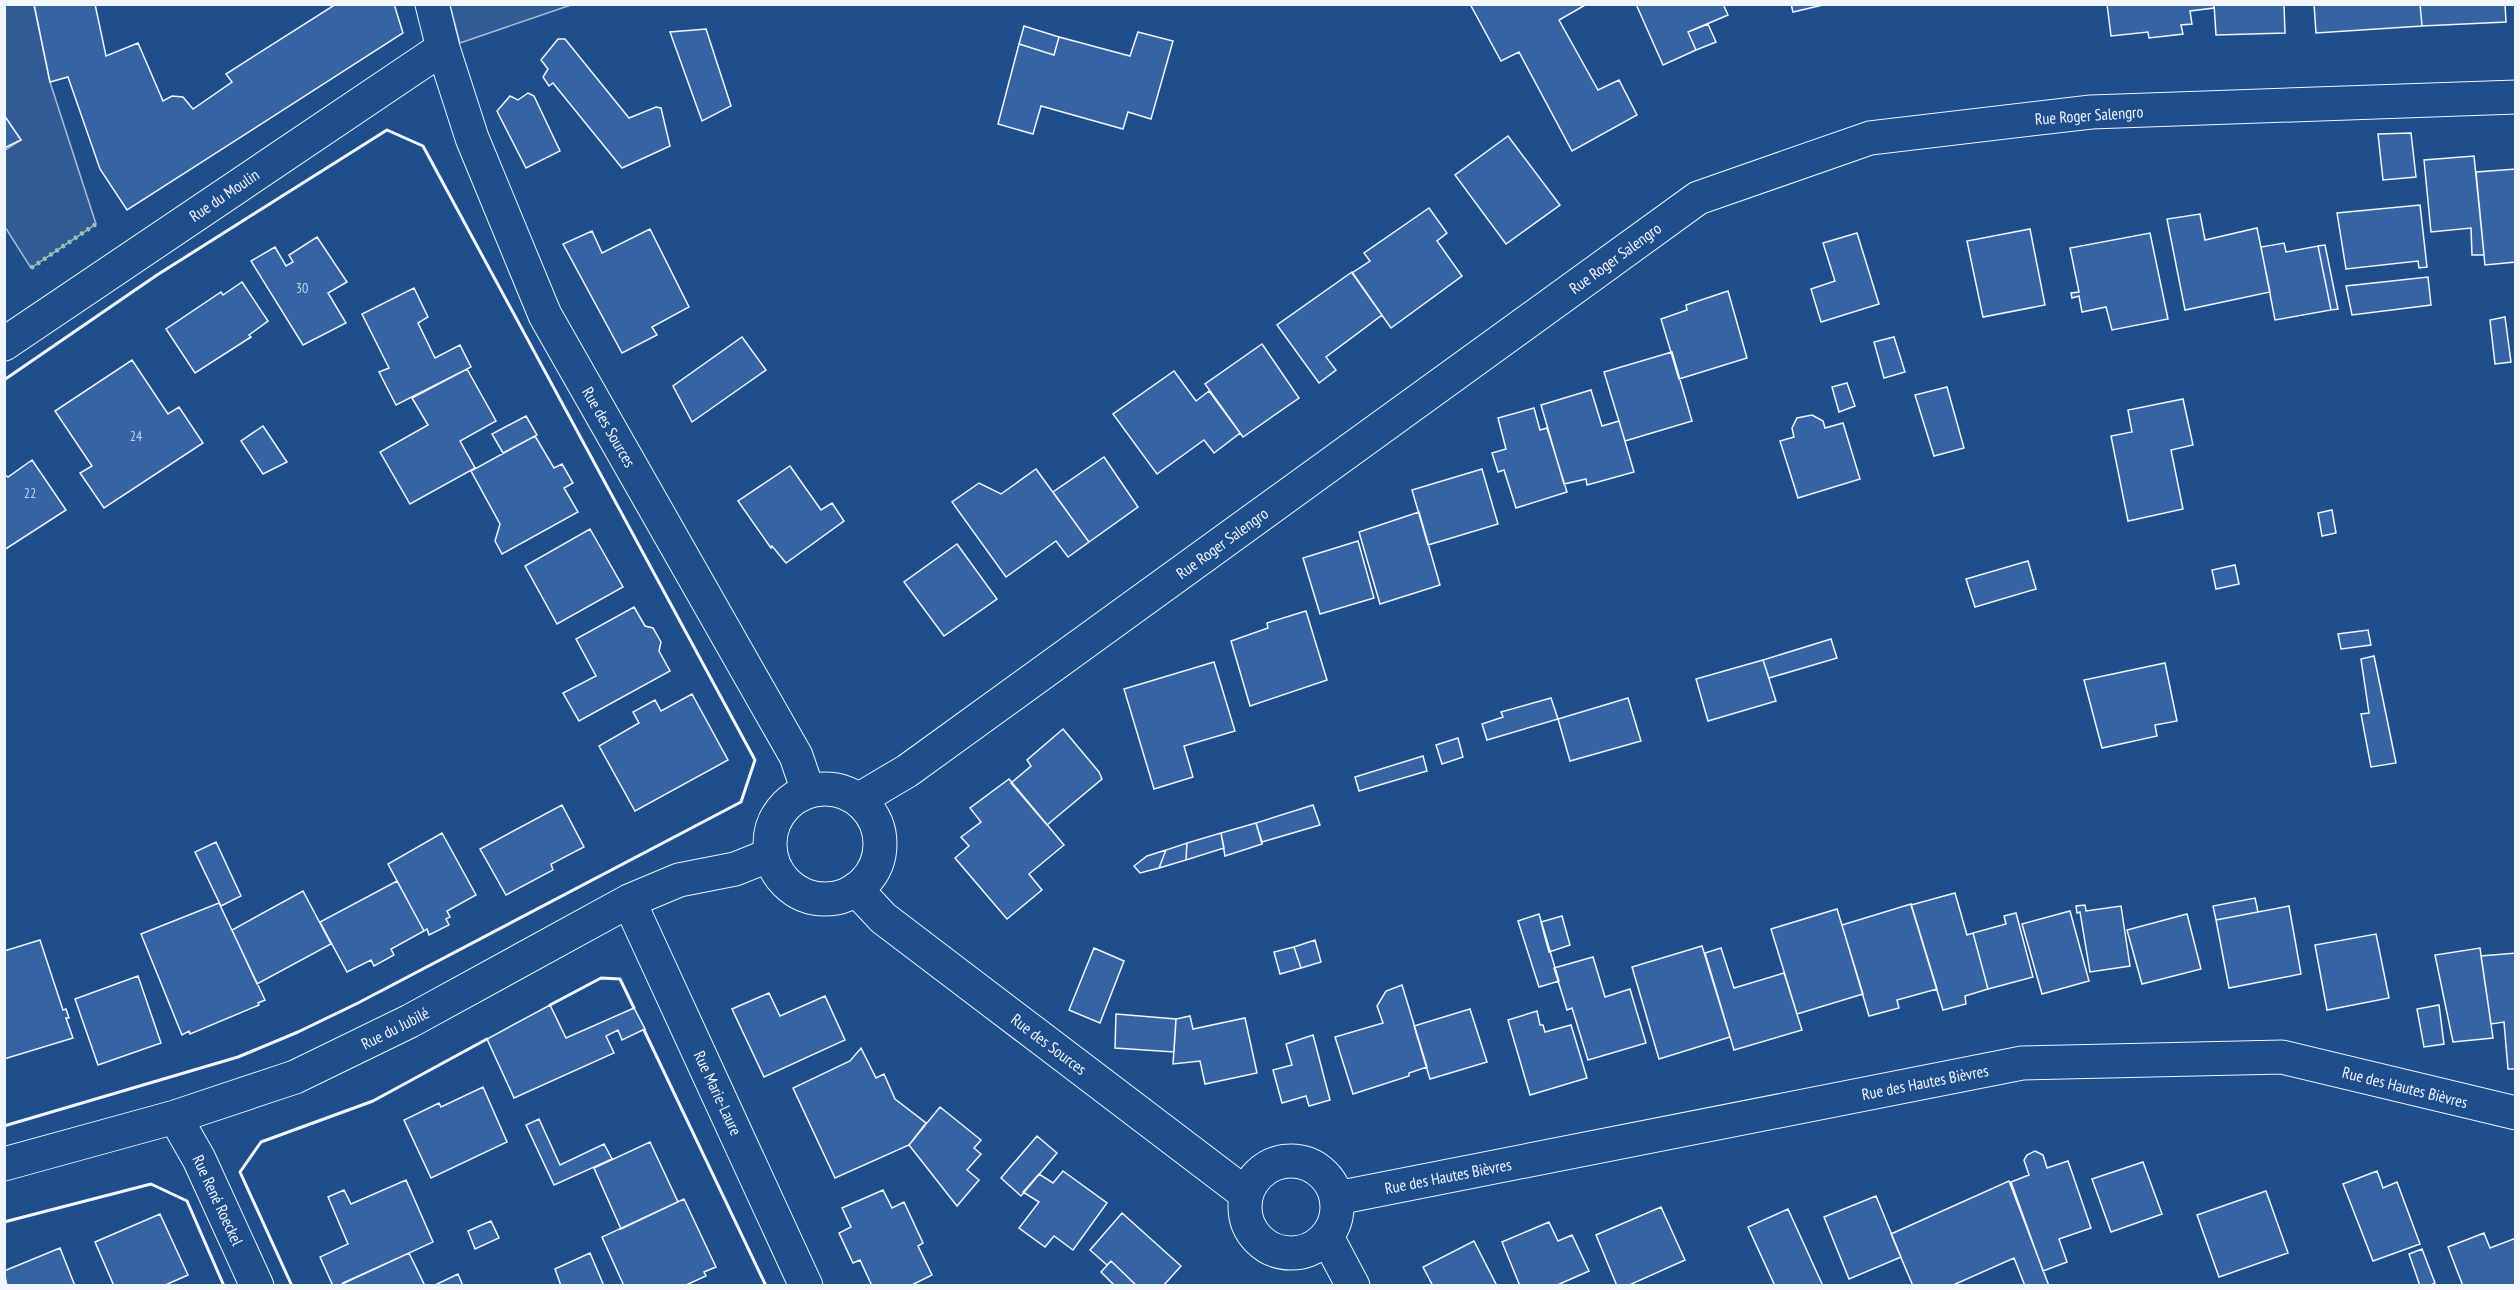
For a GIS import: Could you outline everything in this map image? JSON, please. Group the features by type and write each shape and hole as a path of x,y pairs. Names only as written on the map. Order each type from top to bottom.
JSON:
{"street":[{"name":"Rue des Sources","path":"432,4 443,48 472,138 545,315 796,756 808,791"},
{"name":"Rue du Moulin","path":"4,344 443,48"},
{"name":"Rue Roger Salengro","path":"858,800 907,771 1698,198 1870,138 2091,112 2516,97"},
{"path":"834,789 858,800 870,812 878,828 880,845 877,862 869,877 856,889 842,896 812,898 797,892 776,870 770,855 769,840 773,824 781,809 793,798 808,791 834,789"},
{"name":"Rue du Jubilé","path":"4,1164 175,1117 295,1077 410,1021 629,901 679,880 735,868 770,855"},
{"name":"Rue des Sources","path":"856,889 883,918 1246,1194"},
{"name":"Rue Marie-Laure","path":"629,901 806,1286"},
{"name":"Rue des Hautes Bièvres","path":"1337,1198 2022,1063 2282,1057 2516,1113"},
{"name":"Rue René Roeckel","path":"175,1117 199,1159 257,1286"},
{"path":"1293,1160 1314,1165 1329,1179 1337,1198 1336,1219 1327,1238 1310,1250 1289,1254 1269,1248 1253,1235 1245,1215 1246,1194 1255,1176 1272,1164 1293,1160"},
{"path":"1327,1238 1353,1286"}],"shaded area":[{"path":"571,4 460,43 450,5"},
{"path":"5,5 34,5 50,82 96,224 31,268 5,227 5,150 21,140 5,118"}],"building":[{"path":"34,4 95,4 106,56 138,43 163,101 172,96 183,97 193,109 232,82 226,74 336,4 394,4 403,33 127,210 100,169 68,77 50,82"},
{"path":"1470,4 1587,4 1559,20 1598,90 1619,80 1637,115 1572,151 1519,52 1501,61"},
{"path":"1636,4 1723,4 1728,15 1688,32 1696,50 1663,65"},
{"path":"1791,4 1827,4 1793,12"},
{"path":"2107,4 2214,4 2214,8 2190,11 2192,24 2181,25 2183,34 2149,38 2148,32 2111,36"},
{"path":"2214,4 2284,4 2285,33 2216,35"},
{"path":"2314,4 2420,4 2422,26 2316,33"},
{"path":"2420,4 2505,4 2506,22 2422,26"},
{"path":"1708,24 1716,42 1696,50 1688,32"},
{"path":"1024,26 1059,37 1054,55 1019,44"},
{"path":"706,29 731,106 702,121 670,32"},
{"path":"1138,32 1173,41 1151,119 1128,112 1123,129 1041,106 1033,134 998,124 1019,44 1054,55 1059,37 1130,56"},
{"path":"558,39 565,39 629,118 656,107 661,108 670,146 622,168 553,83 549,86 543,77 548,69 541,60"},
{"path":"528,93 534,96 560,151 526,168 497,111 510,96 518,100"},
{"path":"4,115 21,140 4,148"},
{"path":"2411,133 2416,177 2383,180 2378,134"},
{"path":"1508,136 1560,205 1506,244 1455,175"},
{"path":"2474,156 2484,255 2472,255 2471,228 2431,232 2424,160"},
{"path":"2516,169 2516,262 2485,265 2476,172"},
{"path":"2420,205 2427,267 2419,268 2418,261 2346,269 2337,213"},
{"path":"1429,208 1447,233 1437,241 1462,276 1391,328 1352,273 1370,261 1364,253"},
{"path":"2200,214 2205,240 2257,228 2270,292 2185,310 2167,219"},
{"path":"650,229 689,307 652,327 657,335 622,353 563,244 592,231 602,253"},
{"path":"2030,229 2045,305 1983,317 1967,241"},
{"path":"1857,233 1879,304 1821,322 1811,289 1835,281 1823,243"},
{"path":"2150,233 2168,319 2112,330 2106,307 2082,312 2079,296 2072,298 2071,293 2079,292 2070,248"},
{"path":"317,237 347,282 328,293 346,323 303,345 251,261 275,247 286,266 293,262 289,255"},
{"path":"2284,243 2286,252 2318,246 2331,310 2275,320 2261,247"},
{"path":"2325,245 2338,309 2331,310 2318,246"},
{"path":"1352,272 1382,315 1326,357 1336,370 1319,383 1277,325"},
{"path":"2428,277 2431,305 2352,315 2346,286"},
{"path":"242,282 268,321 249,335 251,337 195,373 166,329 221,292 223,295"},
{"path":"414,288 428,317 418,323 435,358 460,345 471,367 396,405 379,372 389,368 362,314"},
{"path":"1728,291 1747,358 1679,379 1661,319 1687,310 1686,305"},
{"path":"2505,317 2511,362 2495,364 2490,320"},
{"path":"742,337 766,370 692,422 673,386"},
{"path":"1894,337 1905,372 1884,378 1874,342"},
{"path":"1262,344 1299,398 1243,437 1205,384"},
{"path":"1672,352 1692,421 1625,441 1604,372"},
{"path":"132,360 168,414 179,407 203,443 104,508 80,473 92,466 55,411"},
{"path":"467,369 496,421 460,441 475,468 410,504 380,452 428,425 412,398"},
{"path":"1174,371 1196,401 1209,391 1240,433 1214,453 1204,440 1157,474 1113,414"},
{"path":"1847,383 1855,406 1839,412 1832,387"},
{"path":"1947,387 1964,448 1934,456 1915,395"},
{"path":"1591,390 1602,426 1619,421 1634,472 1587,485 1586,479 1564,484 1541,405"},
{"path":"2183,399 2193,445 2171,450 2183,509 2128,521 2111,436 2132,432 2128,410"},
{"path":"1534,408 1540,430 1547,428 1567,492 1516,508 1504,470 1498,472 1492,453 1506,449 1498,418"},
{"path":"1812,415 1823,421 1825,428 1843,423 1860,479 1798,498 1780,441 1794,437 1792,428 1797,418"},
{"path":"526,416 537,435 503,453 492,434"},
{"path":"263,426 287,462 263,474 241,441"},
{"path":"535,436 554,468 562,464 573,483 564,488 578,512 502,554 495,541 500,524 471,471"},
{"path":"1104,457 1138,507 1089,542 1053,492"},
{"path":"32,460 66,510 4,550 4,474 8,477"},
{"path":"790,466 821,510 832,503 844,521 786,563 772,546 771,548 738,501"},
{"path":"1036,469 1089,542 1068,557 1056,541 1006,577 952,502 979,483 1001,494"},
{"path":"1482,469 1498,524 1428,545 1412,490"},
{"path":"2332,510 2336,533 2322,536 2318,513"},
{"path":"1419,512 1440,585 1380,604 1359,532"},
{"path":"590,529 623,587 557,624 525,566"},
{"path":"1358,541 1374,598 1320,614 1303,558"},
{"path":"957,544 997,599 944,636 904,582"},
{"path":"2028,561 2036,589 1975,607 1966,579"},
{"path":"2235,565 2239,584 2216,589 2212,570"},
{"path":"634,607 645,626 653,628 661,642 659,651 670,671 579,721 563,693 596,676 576,639"},
{"path":"1306,611 1327,680 1250,706 1231,641 1268,628 1267,623"},
{"path":"2368,630 2371,645 2341,649 2338,634"},
{"path":"1831,639 1837,658 1769,678 1763,660"},
{"path":"2374,656 2396,763 2371,767 2361,714 2369,713 2361,659"},
{"path":"1763,660 1776,701 1708,721 1696,679"},
{"path":"1214,662 1235,731 1184,746 1193,777 1154,789 1124,689"},
{"path":"2165,663 2177,721 2155,725 2157,736 2102,748 2084,680"},
{"path":"692,694 728,760 635,811 599,746 639,723 633,712 655,700 661,711"},
{"path":"1551,698 1558,719 1487,740 1482,724 1503,717 1501,712"},
{"path":"1628,698 1641,741 1570,761 1558,719"},
{"path":"1063,729 1099,772 1102,779 1047,825 1011,783 1031,766 1027,760"},
{"path":"1458,738 1463,757 1442,764 1436,745"},
{"path":"1423,756 1427,771 1359,791 1355,777"},
{"path":"1009,779 1064,845 1029,874 1042,890 1007,919 955,858 969,846 961,837 981,822 970,808"},
{"path":"562,805 584,847 551,864 553,870 506,895 480,849"},
{"path":"1313,805 1320,825 1262,842 1256,823"},
{"path":"1256,823 1262,844 1225,856 1221,833"},
{"path":"442,833 476,895 447,911 450,917 446,919 449,925 429,935 427,929 424,931 388,864"},
{"path":"1221,833 1224,848 1186,860 1187,843"},
{"path":"216,842 241,896 221,906 195,852"},
{"path":"1187,843 1186,860 1159,868 1166,850"},
{"path":"1166,850 1159,868 1140,873 1134,866 1147,856"},
{"path":"397,881 424,931 391,949 394,955 374,966 371,960 347,972 320,922"},
{"path":"303,891 331,944 257,984 232,930"},
{"path":"1955,893 1967,935 1973,933 1988,989 1965,996 1966,1004 1943,1010 1911,905"},
{"path":"2255,898 2258,912 2216,920 2213,906"},
{"path":"219,903 265,1000 258,1003 259,1005 190,1034 189,1031 182,1035 141,934"},
{"path":"1911,904 1937,989 1897,1000 1899,1008 1869,1016 1842,925"},
{"path":"2085,905 2086,911 2121,906 2130,966 2090,972 2080,912 2077,913 2076,906"},
{"path":"2289,906 2301,974 2229,988 2216,920"},
{"path":"1837,909 1863,994 1797,1014 1771,929"},
{"path":"2070,911 2089,981 2042,994 2022,924"},
{"path":"2016,913 2033,977 1988,989 1973,933 2006,924 2004,916"},
{"path":"1539,914 1559,981 1539,987 1518,921"},
{"path":"2187,914 2201,969 2142,984 2127,930"},
{"path":"1562,916 1570,945 1549,952 1541,922"},
{"path":"2376,934 2389,998 2327,1010 2315,945"},
{"path":"40,940 63,1010 66,1009 69,1018 66,1018 73,1038 4,1059 4,951"},
{"path":"1315,940 1321,962 1301,968 1294,947"},
{"path":"1702,946 1730,1037 1659,1059 1632,967"},
{"path":"1294,947 1301,968 1280,974 1274,952"},
{"path":"1094,948 1124,961 1100,1023 1069,1010"},
{"path":"1721,948 1734,988 1784,973 1802,1030 1734,1050 1705,953"},
{"path":"2480,948 2493,1038 2453,1042 2435,955"},
{"path":"2516,953 2516,1069 2508,1069 2504,1022 2491,1024 2481,956"},
{"path":"1593,957 1605,997 1630,989 1646,1043 1588,1060 1572,1008 1567,1010 1554,968"},
{"path":"138,976 161,1043 98,1065 75,999"},
{"path":"1402,985 1427,1067 1409,1073 1409,1076 1353,1094 1335,1037 1383,1023 1377,1006 1386,991"},
{"path":"769,993 780,1016 825,996 845,1040 764,1077 732,1009"},
{"path":"550,1005 566,1038 634,1008 645,1029 622,1040 618,1030 606,1036 614,1053 514,1098 487,1039"},
{"path":"2439,1005 2444,1044 2424,1047 2417,1009"},
{"path":"1470,1009 1487,1062 1430,1079 1414,1026"},
{"path":"1537,1011 1540,1025 1543,1025 1545,1032 1571,1025 1587,1078 1530,1095 1508,1020"},
{"path":"1116,1014 1176,1019 1174,1052 1115,1048"},
{"path":"1190,1016 1193,1029 1245,1018 1257,1073 1205,1084 1200,1061 1173,1064 1176,1019"},
{"path":"1313,1035 1330,1100 1309,1106 1306,1096 1282,1103 1273,1070 1292,1065 1286,1044"},
{"path":"861,1048 876,1078 884,1074 895,1099 926,1123 909,1145 835,1178 793,1088 850,1061"},
{"path":"483,1087 507,1142 431,1178 404,1120 439,1103 441,1107"},
{"path":"940,1107 981,1140 974,1148 981,1154 967,1170 979,1180 957,1206 909,1145"},
{"path":"539,1119 560,1165 604,1144 612,1159 554,1185 526,1125"},
{"path":"1037,1136 1057,1153 1021,1196 1001,1178"},
{"path":"650,1142 678,1202 621,1229 594,1168"},
{"path":"2035,1151 2043,1155 2047,1168 2068,1161 2091,1228 2059,1239 2067,1262 2043,1271 2011,1182 2029,1175 2024,1160 2027,1155"},
{"path":"2143,1162 2162,1214 2111,1232 2092,1179"},
{"path":"1063,1171 1107,1203 1073,1250 1054,1236 1045,1247 1019,1228 1039,1202 1023,1192 1039,1174 1053,1183"},
{"path":"2377,1171 2383,1188 2397,1182 2420,1244 2373,1261 2343,1184"},
{"path":"406,1180 433,1242 338,1286 333,1286 320,1257 348,1244 328,1197 344,1190 351,1204"},
{"path":"2009,1181 2049,1286 2025,1286 2014,1258 1951,1286 1913,1286 1891,1234"},
{"path":"883,1190 892,1208 904,1202 923,1243 918,1246 932,1275 910,1286 872,1286 860,1260 853,1263 839,1233 851,1227 842,1208"},
{"path":"2266,1191 2288,1253 2219,1277 2197,1215"},
{"path":"1876,1196 1901,1257 1849,1279 1824,1217"},
{"path":"684,1199 716,1267 704,1272 706,1276 684,1286 624,1286 602,1237"},
{"path":"1661,1207 1685,1260 1627,1286 1617,1286 1596,1235"},
{"path":"1788,1209 1823,1286 1775,1286 1748,1227"},
{"path":"1122,1213 1181,1266 1163,1286 1137,1286 1111,1261 1107,1265 1090,1250"},
{"path":"160,1214 188,1275 163,1286 114,1286 95,1242"},
{"path":"491,1221 499,1238 475,1249 468,1231"},
{"path":"1549,1222 1558,1241 1572,1235 1589,1271 1555,1286 1520,1286 1502,1242"},
{"path":"2484,1233 2490,1248 2516,1238 2516,1286 2463,1286 2448,1247"},
{"path":"1474,1241 1497,1286 1433,1286 1423,1267"},
{"path":"60,1248 75,1286 7,1286 4,1271"},
{"path":"2422,1249 2435,1283 2429,1286 2420,1286 2409,1254"},
{"path":"409,1253 425,1286 344,1286 343,1283"},
{"path":"590,1253 604,1286 561,1286 555,1269"},
{"path":"1111,1261 1137,1286 1115,1286 1101,1272"},
{"path":"458,1274 463,1286 433,1286"}],"hedge":[{"path":"31,268 96,224"}],"wall":[{"path":"4,380 157,275 387,130 423,146 755,760 741,802 358,1003 298,1032 238,1057 4,1126"},
{"path":"550,1005 601,978 620,979 634,1008"},
{"path":"644,1030 766,1286"},
{"path":"292,1286 240,1172 261,1142 373,1101 487,1039"},
{"path":"4,1222 151,1184 187,1201 224,1286"}]}
